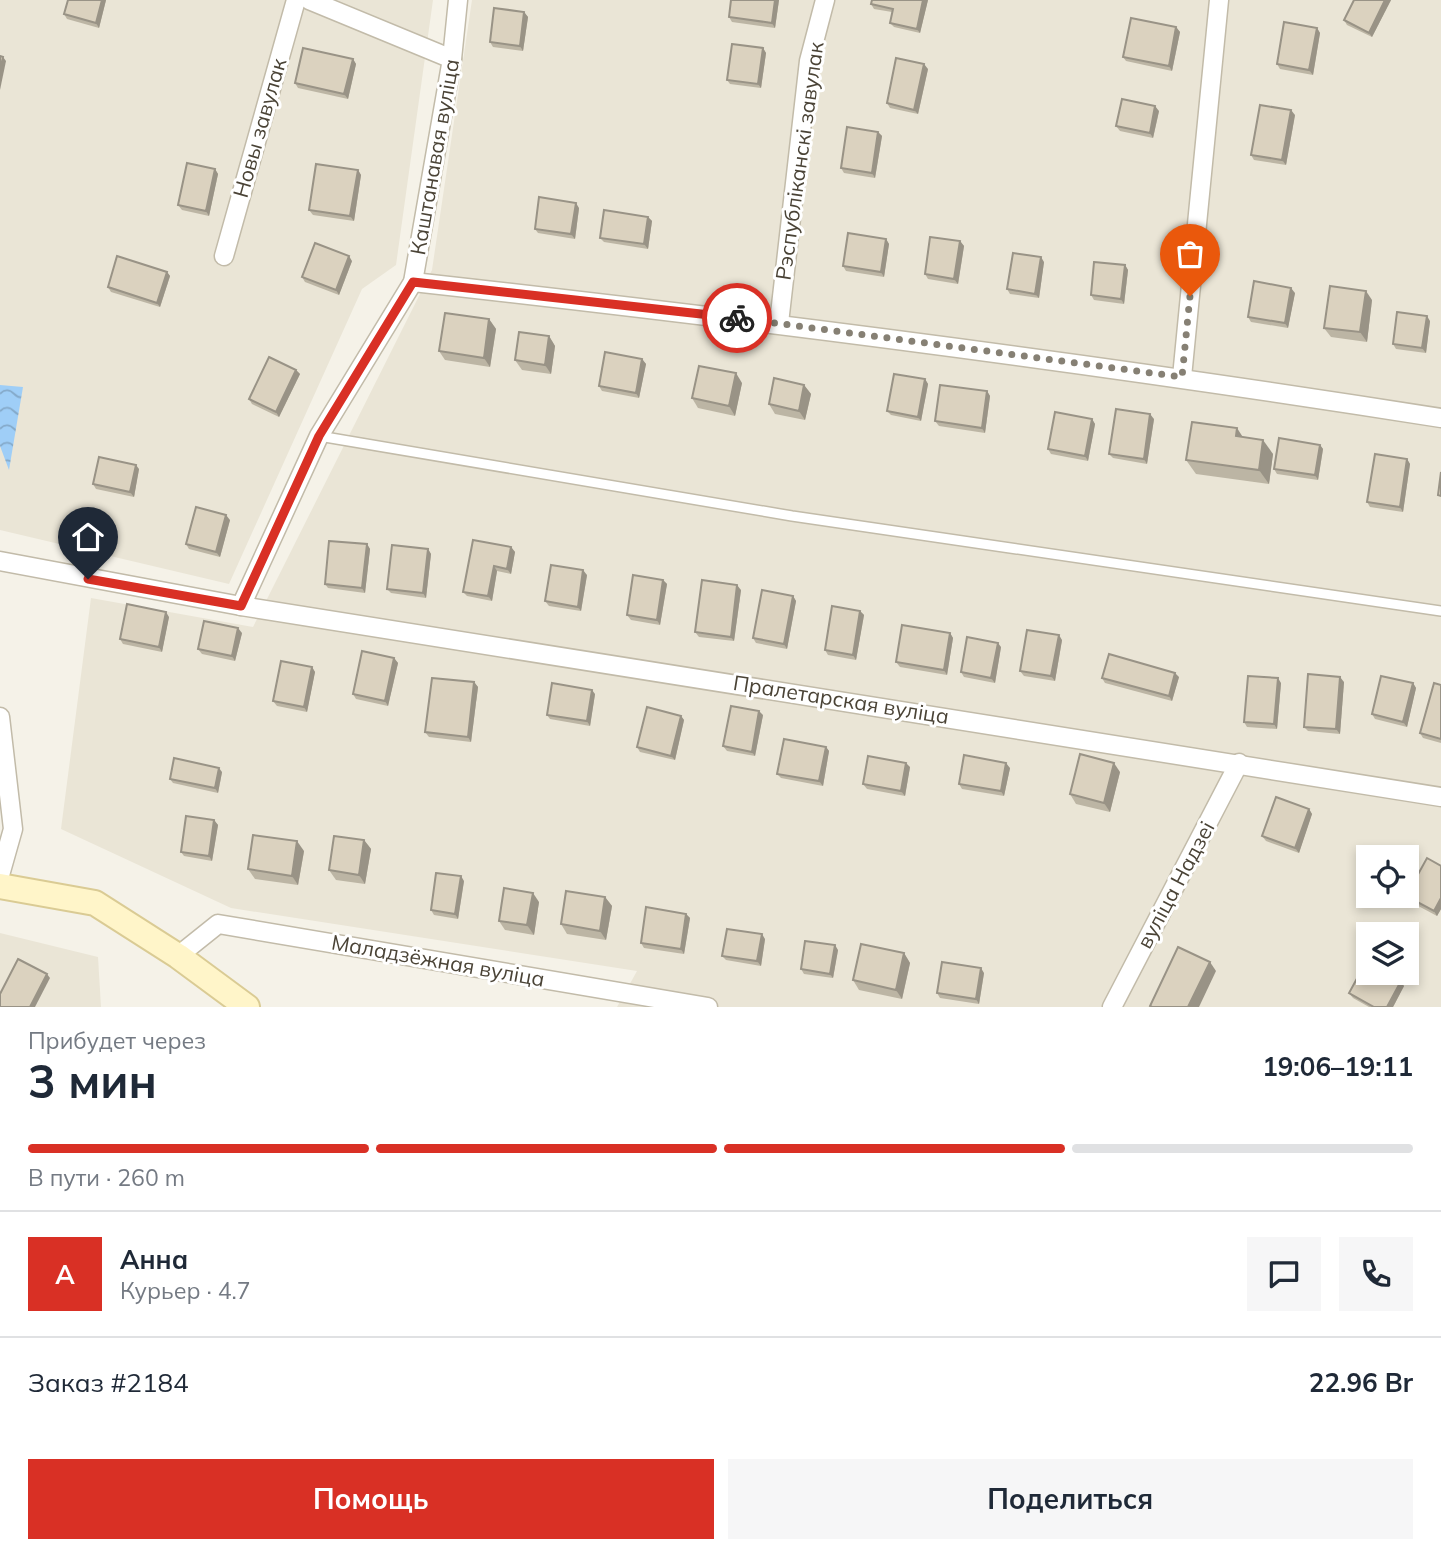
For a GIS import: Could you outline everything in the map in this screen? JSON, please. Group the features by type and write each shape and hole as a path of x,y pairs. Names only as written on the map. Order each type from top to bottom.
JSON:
{"main road":[{"path":"0,886 95,903 178,956 247,1007"}],"street":[{"name":"Новы завулак","path":"224,256 296,0"},
{"path":"309,0 452,59"},
{"name":"Каштанавая вуліца","path":"241,606 319,436 413,282 452,59 458,0"},
{"name":"Рэспубліканскі завулак","path":"779,323 809,61 825,0"},
{"path":"1182,377 1219,0"},
{"path":"413,282 779,323 1182,377 1441,418"},
{"name":"Пралетарская вуліца","path":"4,566 1441,797"},
{"path":"0,717 13,829 0,875"},
{"name":"вуліца Надзеі","path":"1112,1007 1239,763"},
{"name":"Маладзёжная вуліца","path":"178,956 218,924 708,1007"}],"lane":[{"path":"319,436 792,516 1441,611"}],"shaded area":[{"path":"0,0 433,0 396,265 362,289 229,584 0,530"},
{"path":"472,0 1441,0 1441,1007 617,1007 637,971 231,908 61,829 91,598 253,627 432,270"},
{"path":"0,933 98,957 101,1007 0,1007"}],"water":[{"path":"0,385 23,387 9,470 0,446"}],"building":[{"path":"68,0 102,0 96,23 64,14"},
{"path":"731,0 775,0 772,23 729,17"},
{"path":"872,0 923,0 917,29 890,23 893,9 871,4"},
{"path":"1354,0 1385,0 1369,33 1344,20"},
{"path":"494,8 524,12 520,46 490,42"},
{"path":"1131,18 1176,27 1169,66 1123,57"},
{"path":"1284,22 1317,28 1309,70 1277,64"},
{"path":"732,44 763,48 758,84 727,80"},
{"path":"303,48 353,59 344,94 295,83"},
{"path":"896,58 924,64 914,110 887,103"},
{"path":"1122,99 1155,106 1150,133 1116,126"},
{"path":"1260,105 1291,110 1282,160 1251,155"},
{"path":"847,127 878,132 872,173 841,168"},
{"path":"187,163 215,169 206,211 178,205"},
{"path":"316,164 358,170 350,216 309,210"},
{"path":"539,197 576,203 571,234 535,229"},
{"path":"604,210 648,217 644,244 600,238"},
{"path":"848,233 886,239 881,272 843,266"},
{"path":"930,237 960,241 954,279 925,274"},
{"path":"315,243 349,256 336,290 302,277"},
{"path":"1013,253 1041,257 1035,294 1007,289"},
{"path":"117,256 167,272 157,303 108,287"},
{"path":"1094,262 1125,265 1121,299 1091,295"},
{"path":"1254,281 1291,288 1285,323 1248,317"},
{"path":"1330,286 1366,291 1360,332 1324,328"},
{"path":"1397,312 1427,316 1422,348 1393,344"},
{"path":"445,313 489,319 484,358 439,351"},
{"path":"519,332 549,336 545,365 515,360"},
{"path":"605,352 642,359 636,393 599,386"},
{"path":"269,357 296,370 276,412 249,399"},
{"path":"699,366 736,373 729,406 692,398"},
{"path":"894,374 925,379 918,417 887,411"},
{"path":"774,378 804,385 799,411 769,404"},
{"path":"940,385 987,391 982,428 935,421"},
{"path":"1116,409 1150,414 1144,459 1109,454"},
{"path":"1055,412 1092,419 1085,456 1048,449"},
{"path":"1192,422 1237,428 1236,436 1263,440 1259,470 1186,460"},
{"path":"1279,438 1320,445 1315,475 1274,469"},
{"path":"1375,454 1407,459 1400,507 1367,502"},
{"path":"99,457 136,465 130,492 93,484"},
{"path":"1441,472 1441,496 1438,495"},
{"path":"196,507 226,515 216,552 186,544"},
{"path":"473,540 511,547 507,569 494,566 488,596 463,592"},
{"path":"329,541 367,544 362,588 325,584"},
{"path":"392,545 428,549 423,593 387,589"},
{"path":"551,565 583,570 578,607 545,601"},
{"path":"633,575 663,580 657,620 627,615"},
{"path":"702,580 737,585 731,637 695,632"},
{"path":"762,590 793,596 784,644 753,638"},
{"path":"127,604 166,612 159,647 120,639"},
{"path":"832,606 860,611 853,655 825,650"},
{"path":"204,621 238,628 232,656 198,649"},
{"path":"902,625 950,633 944,670 896,662"},
{"path":"1027,630 1059,635 1051,676 1020,671"},
{"path":"967,637 998,643 991,678 961,672"},
{"path":"362,651 394,658 385,701 353,694"},
{"path":"1109,654 1175,673 1169,696 1102,678"},
{"path":"281,661 312,667 304,707 273,701"},
{"path":"1308,674 1340,677 1336,729 1304,727"},
{"path":"1248,676 1278,678 1274,724 1244,722"},
{"path":"1381,676 1413,683 1403,722 1372,714"},
{"path":"432,678 474,682 468,737 425,732"},
{"path":"552,683 592,690 587,721 547,715"},
{"path":"1434,683 1441,685 1441,739 1420,733"},
{"path":"731,706 759,711 752,752 723,746"},
{"path":"647,707 681,716 671,756 637,747"},
{"path":"784,739 826,747 819,781 777,774"},
{"path":"1080,754 1114,763 1104,803 1070,794"},
{"path":"964,755 1006,763 1001,791 959,784"},
{"path":"868,756 906,763 901,791 863,784"},
{"path":"174,758 219,768 215,788 170,779"},
{"path":"1276,797 1309,809 1295,848 1262,836"},
{"path":"186,816 214,820 209,856 181,852"},
{"path":"253,835 297,841 292,876 248,869"},
{"path":"334,836 364,840 359,875 329,870"},
{"path":"1427,858 1441,866 1441,898 1434,911 1419,903 1419,872"},
{"path":"436,873 461,876 455,914 431,910"},
{"path":"504,888 533,893 527,925 499,921"},
{"path":"566,891 605,897 600,931 561,924"},
{"path":"646,907 686,914 681,949 641,943"},
{"path":"727,929 762,934 757,961 722,956"},
{"path":"805,941 835,945 830,974 801,969"},
{"path":"861,944 904,953 896,990 853,980"},
{"path":"1178,947 1210,962 1188,1007 1152,1007 1150,1006"},
{"path":"18,959 47,974 30,1007 0,1007 0,994"},
{"path":"942,962 981,968 976,999 937,993"},
{"path":"1356,980 1356,985 1399,985 1387,1007 1374,1007 1349,993"}],"way so far":[{"path":"737,318 1182,377 1190,296"}],"route":[{"path":"88,579 241,606 319,436 413,282 737,318"}]}
